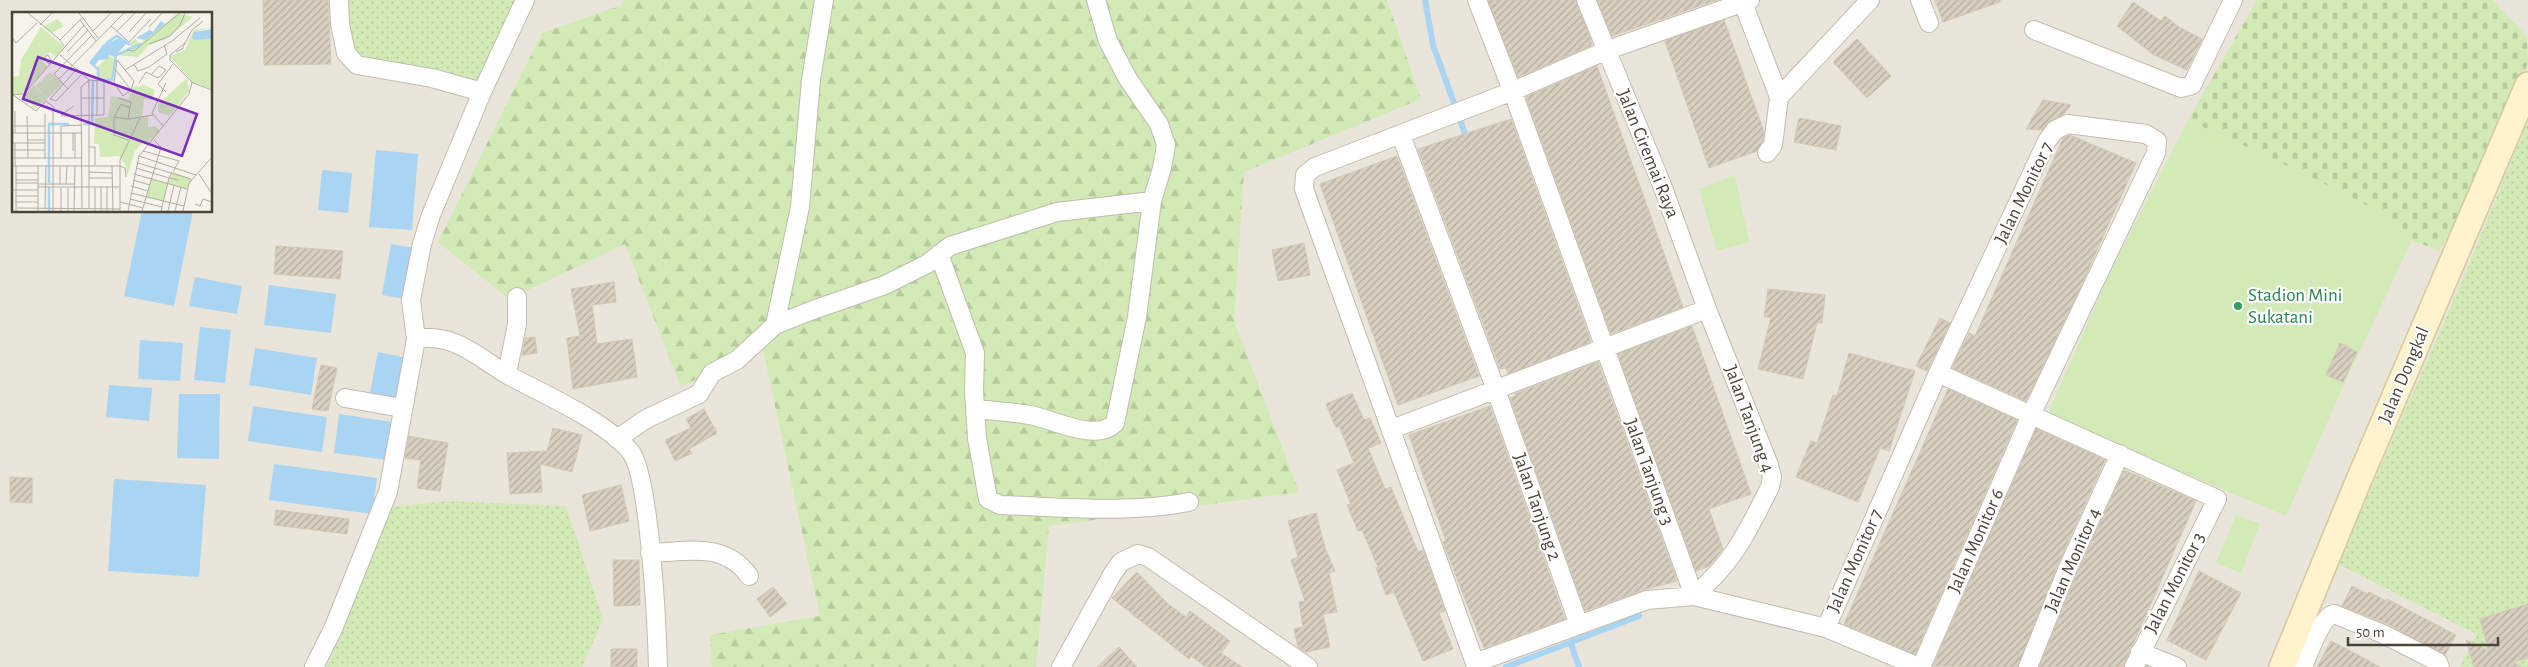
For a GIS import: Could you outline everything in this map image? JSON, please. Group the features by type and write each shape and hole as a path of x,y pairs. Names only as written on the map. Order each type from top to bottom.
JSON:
{"street":[{"path":"339,0 340,24 346,53 357,65 432,78 482,92"},
{"path":"314,667 333,629 382,512 393,469 402,408 416,339 411,300 422,244 434,207 482,92 504,49 525,0"},
{"path":"775,325 800,207 811,80 824,0"},
{"path":"976,409 1031,415 1076,428 1098,432 1110,429 1115,423 1137,317 1152,201 1166,146 1159,124 1128,79 1108,41 1096,0"},
{"name":"Jalan Tanjung 3","path":"1477,0 1513,91 1694,596"},
{"name":"Jalan Ciremai Raya","path":"1586,0 1605,51 1662,185 1707,310"},
{"path":"1778,97 1870,0"},
{"path":"1920,0 1929,23"},
{"path":"2034,30 2180,88 2187,87 2192,85 2234,0"},
{"path":"1767,153 1773,145 1778,97 1747,1 1605,51 1513,91 1315,167 1308,171 1303,180 1475,663 1639,602 1694,596 1826,628 1920,667"},
{"name":"Jalan Dongkal","path":"2282,667 2300,647 2528,84"},
{"name":"Jalan Monitor 7","path":"1826,628 1938,373 2047,141 2055,130 2068,124 2146,134 2157,141 2156,153 2031,414"},
{"name":"Jalan Tanjung 2","path":"1401,135 1496,390 1579,625"},
{"path":"618,439 646,419 699,394 712,373 737,360 775,325 885,285 927,264 950,246 1058,212 1152,201"},
{"path":"939,254 975,353 977,438 988,499 993,503 1131,509 1154,508 1189,502"},
{"path":"507,374 517,324 517,297"},
{"path":"1392,429 1707,310"},
{"name":"Jalan Tanjung 4","path":"1694,596 1723,569 1735,553 1770,486 1772,477 1770,465 1707,310"},
{"path":"416,339 431,336 445,338 465,347 618,439 632,453 638,464 650,554 658,667"},
{"path":"1938,373 2120,454"},
{"path":"345,398 402,408"},
{"name":"Jalan Monitor 6","path":"1920,667 2031,414"},
{"name":"Jalan Monitor 3","path":"2120,454 2217,499 2137,660"},
{"name":"Jalan Monitor 4","path":"2028,667 2067,570 2120,454"},
{"path":"650,554 718,552 740,564 749,576"},
{"path":"1061,667 1113,573 1121,562 1138,554 1148,557 1308,667"},
{"path":"2303,667 2300,647 2329,616 2334,614 2422,654 2438,662 2440,667"},
{"path":"2137,660 2176,667"}],"shaded area":[{"path":"0,0 2528,0 2528,667 0,667"}],"green space":[{"path":"339,0 525,0 482,92 357,65"},
{"path":"624,0 1387,0 1421,99 1244,172 1234,321 1299,492 1049,526 1036,667 712,667 710,635 820,616 762,345 681,387 625,244 509,299 438,242 542,33 622,5"},
{"path":"2257,0 2493,0 2527,37 2528,64 2459,216 2439,251 2412,240 2387,216 2317,180 2188,120"},
{"name":"Stadion Mini Sukatani","path":"2188,120 2317,180 2387,216 2412,240 2340,393 2286,516 2047,415 2112,269","holes":["2340,344 2357,352 2343,382 2326,375"]},
{"path":"2528,121 2528,667 2460,667 2476,634 2338,564 2461,284"},
{"path":"1735,175 1749,242 1717,251 1699,189"},
{"path":"448,501 566,506 603,619 582,667 327,667 392,507"},
{"path":"2236,515 2260,524 2241,573 2216,563"}],"water":[{"path":"376,150 418,154 412,230 369,227"},
{"path":"322,170 352,173 348,213 318,210"},
{"path":"142,212 193,212 174,306 124,296"},
{"path":"391,244 414,248 405,299 382,295"},
{"path":"195,277 242,286 237,314 189,306"},
{"path":"269,285 336,294 331,333 264,325"},
{"path":"200,327 231,330 225,383 194,380"},
{"path":"140,340 183,343 180,381 138,379"},
{"path":"255,348 317,358 311,395 249,385"},
{"path":"378,352 407,358 398,403 369,398"},
{"path":"109,385 152,388 149,421 106,417"},
{"path":"179,394 220,394 219,459 177,458"},
{"path":"253,406 327,417 322,452 248,441"},
{"path":"339,414 392,422 387,460 334,453"},
{"path":"274,464 377,478 372,514 269,500"},
{"path":"114,479 206,485 199,577 108,571"}],"building":[{"path":"263,0 328,0 331,64 264,65"},
{"path":"1488,0 1576,0 1592,43 1590,46 1518,77"},
{"path":"1597,0 1717,0 1612,36"},
{"path":"1935,0 2000,0 2000,2 1943,22"},
{"path":"2133,2 2161,21 2165,16 2179,27 2202,39 2187,70 2154,55 2117,26"},
{"path":"1724,20 1764,132 1763,141 1757,151 1709,168 1665,41"},
{"path":"1857,39 1891,76 1867,98 1833,62"},
{"path":"1597,66 1683,307 1611,334 1526,97"},
{"path":"2043,100 2071,105 2064,114 2050,121 2042,130 2026,129"},
{"path":"1799,118 1841,126 1836,150 1794,142"},
{"path":"1511,119 1591,342 1508,374 1506,368 1500,369 1418,149"},
{"path":"2070,135 2136,163 2081,286 2026,401 1952,368 1969,333 1975,336 2063,138"},
{"path":"1397,156 1479,376 1398,405 1320,184"},
{"path":"1304,243 1310,275 1278,281 1272,250"},
{"path":"276,246 343,251 340,279 274,274"},
{"path":"614,282 616,302 592,305 597,344 632,339 637,377 573,389 567,338 580,336 571,289"},
{"path":"1768,289 1825,295 1822,323 1817,323 1803,379 1758,369 1771,317 1764,317"},
{"path":"1940,318 1950,323 1927,371 1916,366"},
{"path":"1692,326 1751,494 1709,509 1723,549 1709,566 1696,571 1618,354"},
{"path":"535,337 537,353 522,355 525,338"},
{"path":"2340,343 2357,352 2343,382 2326,375"},
{"path":"1849,353 1915,371 1889,451 1880,448 1858,502 1796,477 1811,441 1817,443 1833,395 1837,396"},
{"path":"1598,362 1677,581 1643,590 1585,611 1510,398 1516,396 1515,394"},
{"path":"321,365 337,368 328,411 312,409"},
{"path":"1948,389 2017,420 1915,654 1844,624"},
{"path":"1352,393 1364,420 1370,418 1381,443 1368,448 1385,489 1391,487 1418,552 1423,550 1445,611 1439,613 1453,649 1423,661 1394,592 1386,595 1376,568 1378,567 1362,530 1358,531 1347,505 1351,504 1337,470 1354,463 1339,426 1336,428 1326,404"},
{"path":"1490,406 1565,619 1484,648 1443,542 1446,541 1409,435"},
{"path":"704,409 717,433 689,449 692,453 675,461 665,440 691,428 686,419"},
{"path":"553,428 582,435 572,472 540,464 542,492 510,494 507,453 547,451"},
{"path":"2036,429 2105,460 2057,566 2018,667 1933,666"},
{"path":"409,436 448,443 440,491 417,488 421,460 405,458"},
{"path":"2124,470 2196,501 2123,667 2039,667 2077,574"},
{"path":"10,477 32,478 32,503 10,502"},
{"path":"621,485 629,521 590,531 582,495"},
{"path":"276,510 349,519 347,534 274,525"},
{"path":"1316,513 1325,548 1335,571 1329,573 1337,612 1323,614 1330,647 1306,652 1298,647 1294,629 1303,627 1299,602 1305,601 1291,560 1298,557 1288,521"},
{"path":"613,560 639,560 640,605 614,606"},
{"path":"2199,571 2241,593 2206,660 2167,640"},
{"path":"1137,572 1168,604 1186,617 1190,611 1230,641 1221,653 1242,667 1206,667 1191,656 1189,659 1112,598"},
{"path":"2352,586 2386,601 2387,599 2456,635 2445,655 2388,624 2342,606"},
{"path":"773,587 787,604 770,617 757,599"},
{"path":"2528,604 2528,658 2512,662 2522,667 2474,667 2466,640 2489,651 2480,619"},
{"path":"2331,641 2345,648 2380,667 2317,667"},
{"path":"1119,647 1137,667 1097,667"},
{"path":"611,649 637,649 637,667 611,667"}],"waterway":[{"path":"1425,0 1433,45 1468,142"},
{"path":"1506,667 1639,616 1629,586"},
{"path":"1571,644 1579,667"}],"place":[{"name":"Stadion Mini Sukatani","path":"2238,306"}]}
